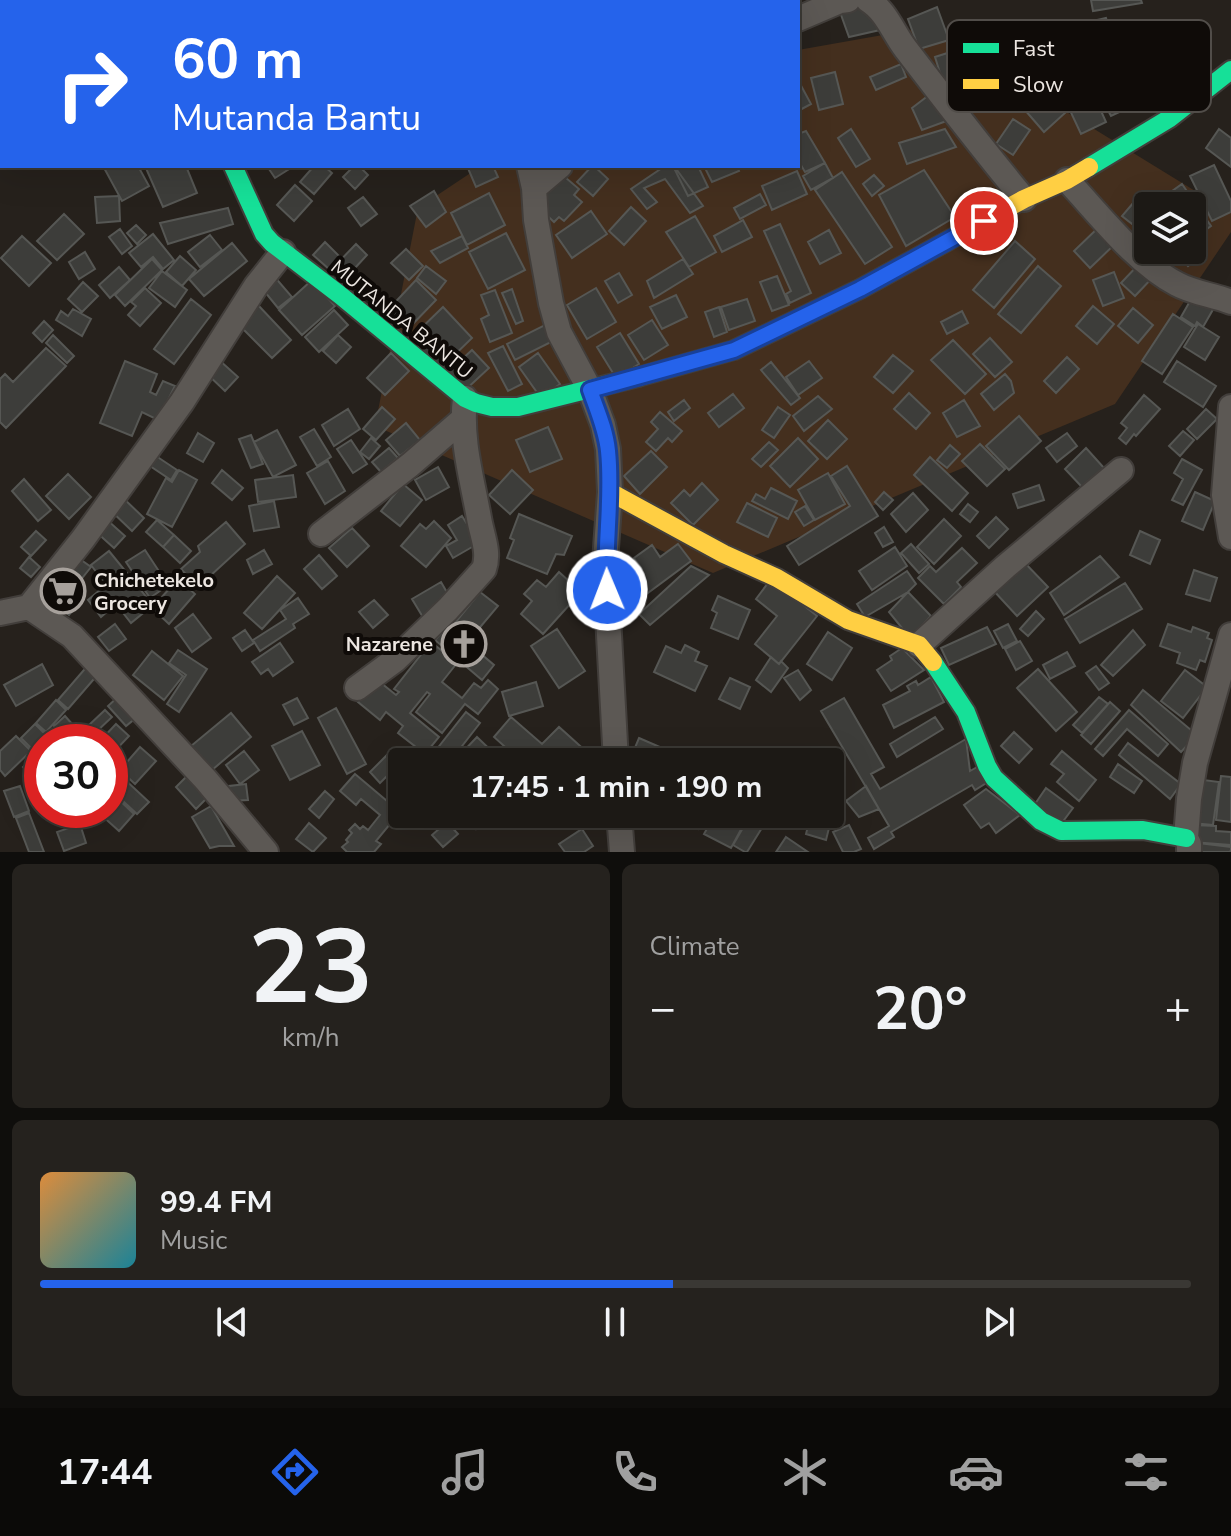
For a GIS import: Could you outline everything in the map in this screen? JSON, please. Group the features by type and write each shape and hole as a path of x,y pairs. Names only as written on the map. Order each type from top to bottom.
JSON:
{"street":[{"path":"800,18 848,0"},
{"path":"868,0 881,10 900,42 947,104"},
{"name":"MUTANDA BANTU","path":"1211,86 1231,70"},
{"path":"953,112 1024,199"},
{"name":"MUTANDA BANTU","path":"234,168 264,234 415,358 463,409 476,403 492,407 518,407 734,350 872,283 1024,199 1067,180 1178,112"},
{"path":"555,168 532,177 536,220 559,332 590,390 608,449 610,492 605,562 615,748"},
{"path":"1067,180 1124,242 1160,274 1180,286 1231,302"},
{"path":"0,613 29,607 83,539 182,402 256,286 283,252"},
{"path":"1231,407 1224,495 1231,537"},
{"path":"321,534 410,465 463,409"},
{"path":"357,688 395,660 484,569 486,548 463,409"},
{"path":"919,645 1005,567 1121,470"},
{"path":"610,492 724,554 777,578 848,620 919,645 966,712 994,778 1041,821 1061,831 1143,830 1187,845 1189,799 1195,763 1231,635"},
{"path":"29,607 72,636 206,780 266,852"},
{"path":"620,828 622,852"}],"shaded area":[{"path":"928,27 947,39 947,112 1066,112 1197,192 1134,192 1134,264 1206,264 1206,198 1231,213 1231,232 1115,404 713,573 375,426 418,208 478,168 800,168 800,50"}],"building":[{"path":"1091,0 1141,0 1142,3 1093,11"},
{"path":"866,4 880,30 849,37 840,12"},
{"path":"937,7 947,41 919,49 908,19"},
{"path":"947,53 947,88 945,89 935,57"},
{"path":"901,64 906,77 876,90 870,77"},
{"path":"835,72 843,104 819,110 811,78"},
{"path":"800,84 811,104 800,110"},
{"path":"933,92 952,119 922,130 912,108"},
{"path":"1027,112 1064,112 1065,113 1044,132"},
{"path":"1071,112 1102,112 1106,122 1081,134"},
{"path":"1013,119 1030,130 1013,155 996,144"},
{"path":"851,129 870,159 856,167 838,138"},
{"path":"945,129 956,147 907,164 899,143"},
{"path":"1219,129 1231,138 1231,167 1206,148"},
{"path":"806,131 825,163 805,172 800,163 800,133"},
{"path":"825,163 833,178 811,190 803,176"},
{"path":"1214,165 1231,201 1231,212 1212,221 1206,209 1206,192 1198,192 1190,176"},
{"path":"104,168 139,168 149,186 122,201"},
{"path":"146,168 187,168 197,193 163,207"},
{"path":"268,168 291,168 275,178"},
{"path":"312,168 326,168 332,173 314,194 300,182"},
{"path":"352,168 361,168 368,175 355,189 343,177"},
{"path":"468,168 494,168 498,177 476,187"},
{"path":"590,168 596,168 608,179 593,196 577,182"},
{"path":"662,168 675,168 703,206 690,213 665,179 644,188 657,202 647,209 631,189"},
{"path":"674,168 699,168 708,187 688,196"},
{"path":"705,168 738,168 739,171 712,182"},
{"path":"924,170 955,217 906,246 879,195"},
{"path":"797,171 807,194 772,210 762,186"},
{"path":"559,172 579,189 574,195 582,202 564,221 559,217 554,222 538,207"},
{"path":"842,172 892,247 865,264 815,190"},
{"path":"874,175 884,186 872,196 863,184"},
{"path":"1182,184 1188,192 1171,192"},
{"path":"295,185 312,201 294,221 277,205"},
{"path":"434,191 446,212 426,227 410,206"},
{"path":"489,193 505,225 467,245 451,213"},
{"path":"760,194 766,205 740,219 734,208"},
{"path":"119,196 120,221 97,223 95,197"},
{"path":"363,197 377,214 361,226 348,208"},
{"path":"1134,202 1134,226 1122,216"},
{"path":"631,207 646,221 624,245 609,231"},
{"path":"228,208 233,224 168,244 160,223"},
{"path":"591,211 607,234 572,258 556,235"},
{"path":"64,214 84,234 57,260 37,241"},
{"path":"695,216 716,252 689,267 666,232"},
{"path":"743,220 752,237 722,252 714,236"},
{"path":"780,224 811,293 790,303 786,294 791,291 764,231"},
{"path":"136,225 146,235 137,244 127,233"},
{"path":"1100,226 1116,243 1090,268 1074,251"},
{"path":"120,229 132,246 122,254 109,237"},
{"path":"829,230 841,253 820,264 808,242"},
{"path":"506,233 525,270 488,289 469,252"},
{"path":"153,234 174,260 163,269 153,257 141,267 129,253"},
{"path":"210,235 222,250 200,267 188,252"},
{"path":"22,236 51,263 29,286 1,258"},
{"path":"462,236 468,248 440,263 431,251"},
{"path":"1015,241 1035,259 994,308 973,290"},
{"path":"325,242 340,257 329,269 313,255"},
{"path":"232,243 247,261 204,296 189,279"},
{"path":"356,244 367,255 343,281 331,270"},
{"path":"406,249 423,266 409,280 391,263"},
{"path":"85,252 95,269 79,279 69,262"},
{"path":"180,256 196,270 182,286 166,272"},
{"path":"152,259 162,270 125,306 115,295"},
{"path":"683,259 693,274 654,298 647,281"},
{"path":"1139,264 1154,276 1135,296 1121,283"},
{"path":"426,266 446,281 436,294 417,278"},
{"path":"1038,266 1061,286 1021,333 998,314"},
{"path":"119,267 130,280 110,298 99,285"},
{"path":"162,271 187,290 175,307 149,288"},
{"path":"1114,272 1124,298 1103,306 1093,280"},
{"path":"619,273 632,295 618,303 605,281"},
{"path":"273,275 292,297 278,308 260,286"},
{"path":"777,276 789,305 772,311 760,282"},
{"path":"312,280 335,306 302,335 279,310"},
{"path":"416,280 436,300 406,331 386,312"},
{"path":"83,282 98,296 82,312 68,299"},
{"path":"145,288 161,303 140,326 128,315 136,306 131,302"},
{"path":"596,288 616,322 587,339 567,305"},
{"path":"512,289 523,321 516,324 502,293"},
{"path":"495,290 512,333 490,342 481,319 489,315 481,295"},
{"path":"1194,294 1215,306 1203,327 1197,322 1195,326 1181,317"},
{"path":"676,295 687,317 662,329 650,307"},
{"path":"191,299 211,315 174,364 154,349"},
{"path":"747,299 755,321 729,330 721,307"},
{"path":"258,305 291,340 272,358 238,324"},
{"path":"1093,306 1114,324 1097,344 1076,326"},
{"path":"443,307 472,338 440,369 411,338"},
{"path":"719,307 727,332 714,337 705,312"},
{"path":"1133,308 1153,325 1138,343 1118,326"},
{"path":"73,309 91,319 82,336 56,320 61,311 68,316"},
{"path":"334,310 348,325 319,352 305,337"},
{"path":"962,311 968,323 947,334 941,322"},
{"path":"1173,314 1193,327 1162,374 1142,361"},
{"path":"652,320 668,345 644,360 628,335"},
{"path":"44,321 53,330 42,342 33,333"},
{"path":"553,321 561,337 515,360 507,344"},
{"path":"1198,324 1219,337 1205,360 1184,347"},
{"path":"620,333 639,364 616,378 597,347"},
{"path":"53,335 74,356 67,363 46,343"},
{"path":"338,335 351,347 336,363 323,351"},
{"path":"990,338 1012,362 995,377 973,354"},
{"path":"953,340 986,374 965,394 931,360"},
{"path":"503,346 522,384 508,391 488,353"},
{"path":"46,348 66,366 6,428 0,422 0,379 5,374 13,382"},
{"path":"472,350 489,368 463,392 446,374"},
{"path":"391,353 409,371 385,395 367,378"},
{"path":"538,353 560,384 541,398 519,367"},
{"path":"893,355 913,371 893,393 874,377"},
{"path":"1067,357 1079,369 1056,393 1044,381"},
{"path":"218,359 238,377 225,391 206,373"},
{"path":"125,361 157,374 150,392 156,395 163,381 175,386 158,420 142,412 132,436 100,423"},
{"path":"809,361 822,378 798,395 786,377"},
{"path":"1177,361 1216,386 1203,407 1164,382"},
{"path":"771,362 800,398 791,405 761,370"},
{"path":"1005,374 1011,381 1014,393 994,410 981,394"},
{"path":"909,393 930,413 916,429 894,409"},
{"path":"733,394 744,408 719,427 708,413"},
{"path":"1144,395 1160,409 1126,444 1119,438 1127,428 1121,423"},
{"path":"818,396 832,409 804,431 793,416"},
{"path":"684,400 690,408 674,421 668,412"},
{"path":"964,400 980,426 957,437 943,413"},
{"path":"382,407 395,419 376,440 363,429"},
{"path":"778,407 790,415 774,438 762,430"},
{"path":"348,409 360,429 334,446 322,425"},
{"path":"1206,409 1217,419 1197,439 1187,429"},
{"path":"660,412 682,431 672,442 668,438 656,451 646,442 658,429 651,422"},
{"path":"1019,416 1041,441 1009,470 986,446"},
{"path":"828,420 847,439 827,459 808,441"},
{"path":"406,423 420,440 400,456 386,440"},
{"path":"548,427 562,459 530,472 516,440"},
{"path":"314,429 331,457 317,466 300,437"},
{"path":"277,430 296,465 273,477 254,442"},
{"path":"1183,431 1194,440 1180,456 1169,446"},
{"path":"198,433 214,443 203,462 187,453"},
{"path":"1067,433 1077,446 1057,462 1046,448"},
{"path":"251,435 263,464 251,468 239,439"},
{"path":"371,438 380,446 369,459 360,452"},
{"path":"798,438 818,459 790,487 770,466"},
{"path":"351,440 367,464 353,473 337,449"},
{"path":"769,442 778,450 761,467 752,459"},
{"path":"980,444 1005,469 987,486 962,461"},
{"path":"950,445 960,454 947,468 937,460"},
{"path":"389,448 398,458 381,472 372,462"},
{"path":"1086,448 1104,468 1082,487 1065,469"},
{"path":"651,451 667,467 640,494 624,476"},
{"path":"153,454 177,470 171,480 147,464"},
{"path":"930,457 968,493 952,511 914,475"},
{"path":"1182,459 1202,470 1183,505 1172,500 1183,479 1174,473"},
{"path":"328,461 345,491 325,504 307,473"},
{"path":"847,466 878,516 799,565 787,546 850,506 831,476"},
{"path":"438,467 449,487 426,500 415,480"},
{"path":"179,470 197,480 172,527 147,514 166,478 172,482"},
{"path":"222,470 243,488 232,500 212,483"},
{"path":"512,470 533,490 510,514 489,495"},
{"path":"828,473 845,504 815,520 798,490"},
{"path":"68,474 91,497 69,519 46,496"},
{"path":"293,475 296,497 258,502 255,480"},
{"path":"24,479 51,510 38,521 12,491"},
{"path":"702,483 718,500 693,525 671,503 684,490 690,496"},
{"path":"403,484 422,500 400,526 381,511"},
{"path":"1039,485 1044,500 1018,508 1013,494"},
{"path":"771,488 797,501 788,519 752,501 756,494 765,499"},
{"path":"884,492 893,500 883,510 875,502"},
{"path":"1195,492 1215,501 1203,530 1182,521"},
{"path":"913,493 928,510 906,532 891,514"},
{"path":"121,496 144,518 132,531 108,508"},
{"path":"274,501 279,527 254,531 249,506"},
{"path":"747,503 777,518 768,537 737,522"},
{"path":"968,504 978,512 970,522 960,514"},
{"path":"805,506 814,520 804,526 795,512"},
{"path":"519,514 572,536 564,555 556,554 547,574 507,558"},
{"path":"462,516 479,543 453,558 446,546 457,540 448,525"},
{"path":"996,517 1008,529 989,548 977,536"},
{"path":"106,519 125,536 114,548 95,531"},
{"path":"944,519 961,536 934,564 917,547"},
{"path":"157,520 174,535 163,547 146,532"},
{"path":"434,521 451,538 426,567 401,546 420,524 426,529"},
{"path":"226,522 245,544 198,587 181,569 200,552 198,546"},
{"path":"884,527 893,542 883,547 875,533"},
{"path":"352,528 369,546 347,567 329,548"},
{"path":"36,531 46,540 31,556 21,547"},
{"path":"1140,531 1160,540 1150,564 1130,555"},
{"path":"174,535 191,551 180,563 163,547"},
{"path":"678,544 691,561 637,601 624,583 642,569 634,558 652,545 660,557"},
{"path":"911,544 929,564 919,573 901,553"},
{"path":"895,547 907,566 872,590 859,571"},
{"path":"962,548 977,563 957,582 961,587 944,604 918,578 930,566 936,572"},
{"path":"145,550 168,585 150,598 126,562"},
{"path":"264,550 272,564 253,574 247,560"},
{"path":"109,551 153,605 131,623 116,604 101,617 88,600 106,585 91,565"},
{"path":"319,555 337,576 322,589 304,569"},
{"path":"1100,556 1119,577 1064,615 1050,593"},
{"path":"29,557 40,567 31,577 20,568"},
{"path":"77,557 91,567 75,587 62,577"},
{"path":"1023,561 1048,587 1017,616 993,590"},
{"path":"691,566 709,575 650,625 639,614"},
{"path":"1194,570 1217,578 1210,601 1186,594"},
{"path":"907,571 916,584 865,617 857,604"},
{"path":"559,572 581,592 543,634 521,614 532,601 524,594 537,580 546,587"},
{"path":"277,576 295,593 262,629 244,613"},
{"path":"64,579 75,587 72,599 78,604 69,615 57,599"},
{"path":"178,579 195,594 169,624 152,608"},
{"path":"771,579 817,616 779,664 755,644 777,616 756,599"},
{"path":"441,582 449,596 434,605 437,612 424,619 412,599"},
{"path":"1125,583 1142,609 1080,643 1065,619"},
{"path":"480,592 498,606 471,638 454,624"},
{"path":"908,592 931,616 910,638 889,612"},
{"path":"718,596 750,610 738,639 711,628 717,613 712,610"},
{"path":"298,598 309,614 293,624 295,628 260,651 253,640 286,619 280,610"},
{"path":"374,600 388,615 373,628 359,612"},
{"path":"1036,611 1044,619 1028,636 1020,629"},
{"path":"193,614 211,638 192,652 175,628"},
{"path":"115,624 126,639 109,651 98,637"},
{"path":"1008,624 1017,641 1003,648 994,631"},
{"path":"1168,624 1191,632 1193,627 1209,633 1207,638 1212,640 1205,662 1200,660 1196,670 1177,663 1180,653 1160,646"},
{"path":"448,626 494,665 482,680 435,640"},
{"path":"987,627 996,644 949,665 941,648"},
{"path":"557,629 585,671 559,688 531,646"},
{"path":"245,630 254,643 242,651 233,638"},
{"path":"1133,630 1145,645 1113,676 1101,665"},
{"path":"828,632 852,648 832,680 807,664"},
{"path":"1020,641 1032,661 1016,670 1005,649"},
{"path":"431,642 457,663 442,682 462,698 474,683 481,688 488,680 498,689 478,714 465,704 442,733 416,712 430,694 427,692 410,713 439,737 430,748 417,748 398,733 403,726 386,712 380,720 358,702 376,679 396,695 399,692 394,689"},
{"path":"280,643 293,662 273,676 268,669 261,674 252,662"},
{"path":"685,645 699,652 695,661 707,666 695,691 654,672 666,646 681,653"},
{"path":"902,648 924,670 891,691 877,670 892,660 890,656"},
{"path":"178,650 207,669 179,712 167,704 186,675 169,663"},
{"path":"152,651 183,676 164,700 133,675"},
{"path":"1067,652 1075,666 1050,679 1043,665"},
{"path":"771,657 788,668 771,692 756,680"},
{"path":"90,663 100,672 68,709 58,700"},
{"path":"42,664 53,685 16,706 4,685"},
{"path":"1096,666 1109,683 1099,690 1086,673"},
{"path":"1038,669 1077,712 1056,731 1017,688"},
{"path":"798,670 811,690 800,700 784,678"},
{"path":"1185,670 1207,687 1183,718 1161,701"},
{"path":"931,677 944,702 894,728 883,705 910,691 907,686 916,681 918,685"},
{"path":"730,678 750,687 740,709 719,699"},
{"path":"536,682 543,706 509,716 502,692"},
{"path":"1143,690 1197,735 1181,752 1131,705"},
{"path":"119,696 137,717 124,724 108,706"},
{"path":"1099,697 1108,704 1082,733 1073,725"},
{"path":"297,698 308,718 294,725 283,705"},
{"path":"844,698 884,767 871,774 880,789 966,739 970,771 979,766 988,782 975,790 972,785 891,832 894,837 874,849 868,838 889,826 821,711"},
{"path":"56,700 66,710 53,724 36,723"},
{"path":"1110,702 1120,711 1091,744 1081,735"},
{"path":"336,708 366,764 347,774 318,718"},
{"path":"105,710 112,717 105,724 90,724"},
{"path":"1129,710 1168,744 1158,756 1127,729 1103,756 1095,749"},
{"path":"466,712 480,723 461,748 438,748"},
{"path":"231,713 251,737 212,770 191,746"},
{"path":"65,716 72,724 56,724"},
{"path":"511,717 542,744 559,727 582,748 506,748 494,737"},
{"path":"935,717 943,729 897,757 890,744"},
{"path":"302,731 320,765 290,780 272,746"},
{"path":"1014,732 1032,749 1019,763 1001,746"},
{"path":"16,736 24,744 24,758 5,776 0,770 0,751"},
{"path":"477,737 488,748 467,748"},
{"path":"639,738 662,748 635,748"},
{"path":"1128,743 1181,784 1170,799 1119,755"},
{"path":"140,747 156,761 135,784 128,777 128,761"},
{"path":"244,751 259,770 240,784 226,765"},
{"path":"1062,751 1096,780 1079,801 1057,782 1064,774 1051,764"},
{"path":"388,754 388,775 380,783 370,772"},
{"path":"1118,764 1142,781 1134,793 1110,777"},
{"path":"355,774 388,802 388,826 376,841 381,844 374,852 347,852 342,847 348,842 346,840 352,833 349,830 355,824 360,829 363,826 368,830 380,815 361,799 356,805 340,791"},
{"path":"187,776 207,798 196,809 176,787"},
{"path":"1221,776 1231,777 1231,822 1216,820"},
{"path":"1196,779 1219,782 1213,825 1192,823"},
{"path":"128,782 149,802 137,814 128,806"},
{"path":"246,784 248,800 230,801 229,786"},
{"path":"20,786 24,813 14,817 4,791"},
{"path":"866,786 879,809 859,817 846,801"},
{"path":"1046,788 1073,808 1061,824 1035,804"},
{"path":"986,789 1020,815 996,833 989,823 981,828 964,805"},
{"path":"325,791 334,799 319,818 309,809"},
{"path":"211,806 234,846 210,848 192,817"},
{"path":"24,815 24,828 35,828 44,852 29,852 16,818"},
{"path":"309,823 326,838 313,852 296,839"},
{"path":"849,825 861,849 843,852 833,832"},
{"path":"1194,825 1216,826 1216,831 1231,832 1231,845 1192,842"},
{"path":"81,828 86,843 64,851 57,832"},
{"path":"440,828 452,828 458,834 443,847 432,835"},
{"path":"707,828 742,828 731,848 704,834"},
{"path":"743,828 762,828 747,852 733,845"},
{"path":"808,828 829,828 826,840 806,834"},
{"path":"582,829 593,846 584,852 565,852 559,844"},
{"path":"786,837 808,852 776,852"},
{"path":"1198,843 1231,847 1231,850 1197,852"}],"traffic: fast":[{"path":"1211,86 1231,70"},
{"path":"1089,167 1178,112"},
{"path":"234,168 264,234 272,243 465,398 492,407 518,407 638,377"},
{"path":"933,662 966,712 994,778 1041,821 1061,831 1143,830 1186,838"}],"traffic: slow":[{"path":"638,377 734,350 860,289 1089,167"},
{"path":"610,492 724,554 777,578 848,620 919,645 933,662"}],"place":[{"name":"Chichetekelo Grocery","path":"63,591"},
{"name":"Nazarene","path":"464,644"}],"route":[{"path":"607,590 608,449 590,390 734,350 800,320 984,221"}]}
